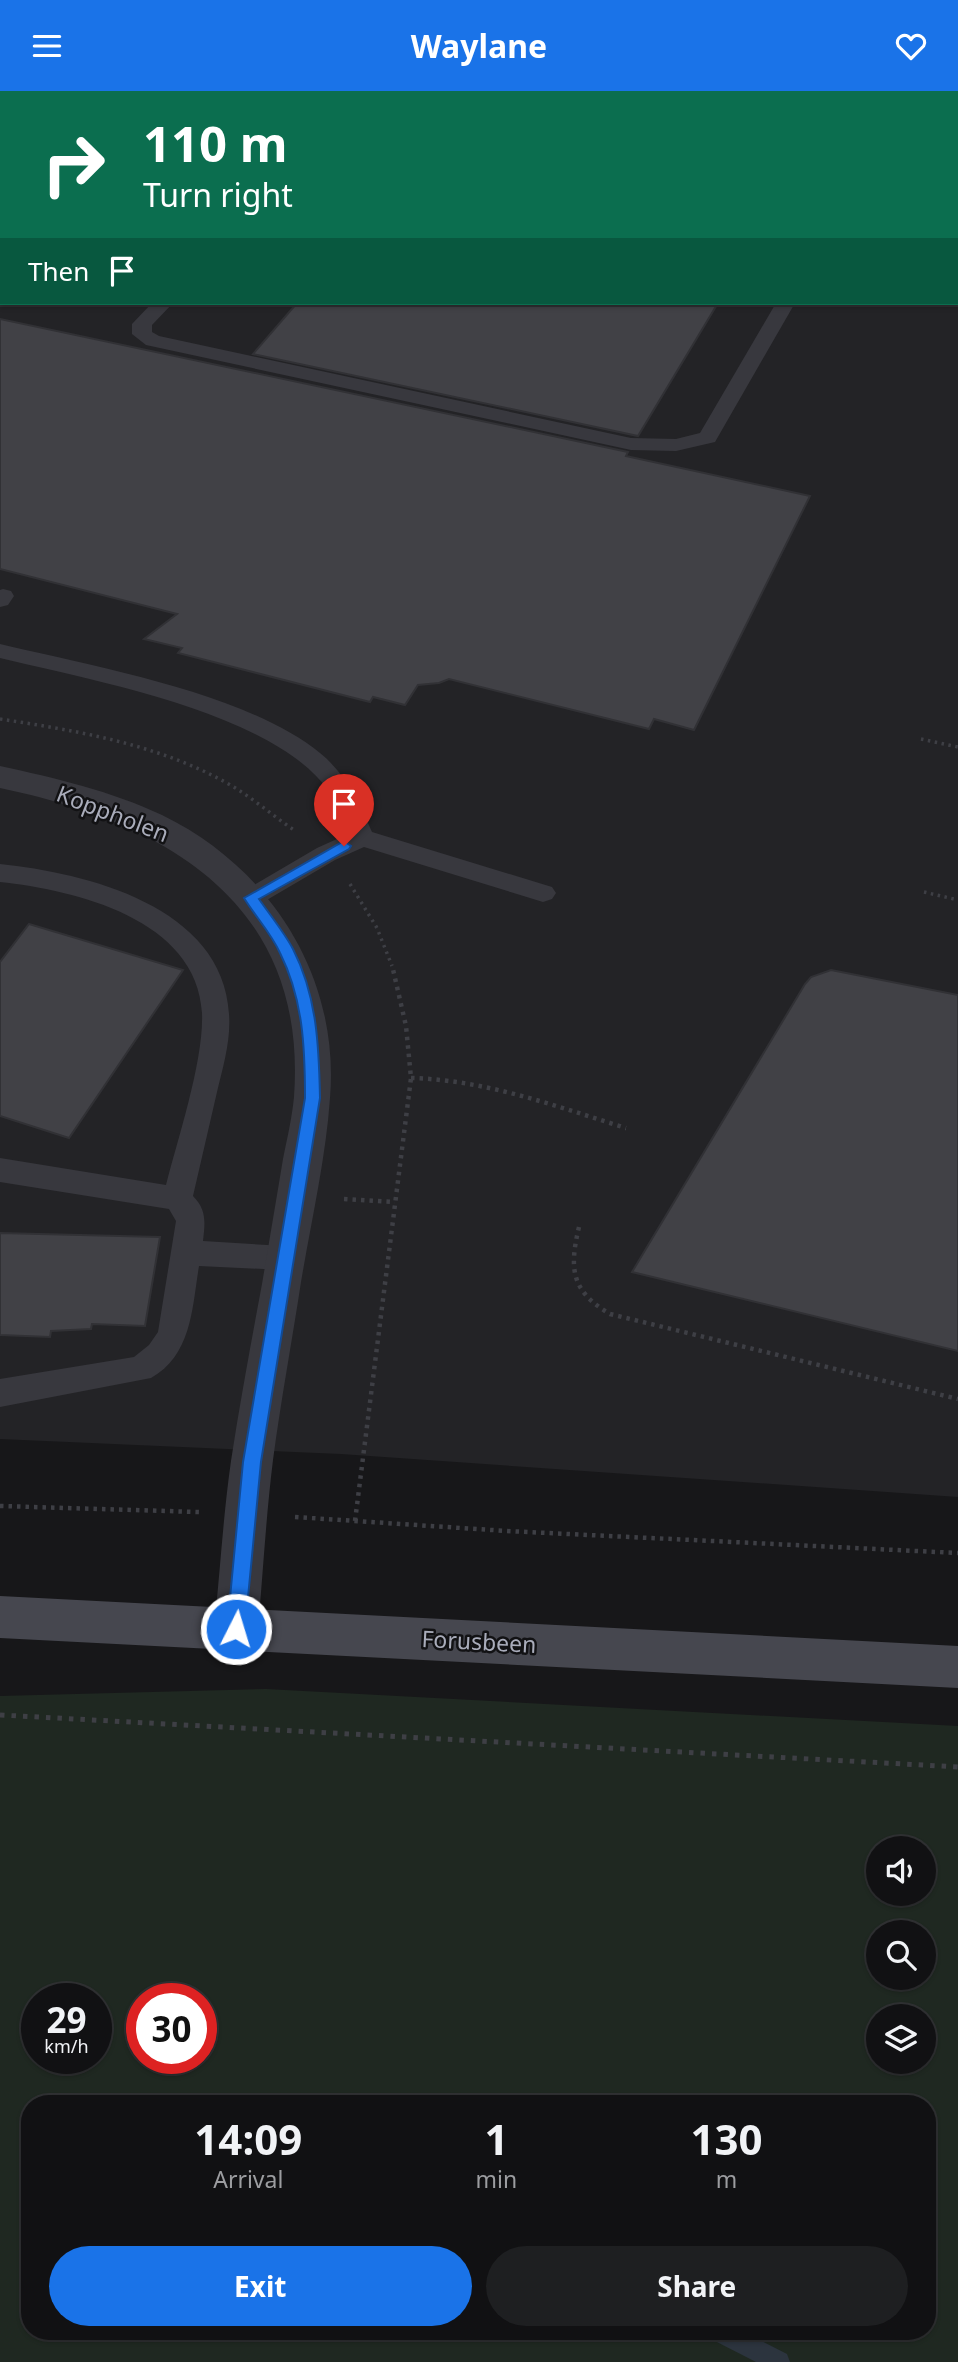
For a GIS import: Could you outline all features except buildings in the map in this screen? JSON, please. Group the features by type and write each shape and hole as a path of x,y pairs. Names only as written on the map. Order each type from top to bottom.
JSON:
{"main road":[{"name":"Forusbeen","path":"0,1617 958,1667"}],"street":[{"name":"Koppholen","path":"0,777 78,795 147,821 202,851 251,898 286,950 303,993 312,1043 313,1098 285,1258 246,1514 236,1629"}],"lane":[{"path":"161,305 142,324 142,334 153,341 631,445 676,445 708,438 784,305"},
{"path":"0,651 169,694 228,714 278,737 310,757 337,785 362,838"},
{"path":"251,898 326,854 362,838 543,893"},
{"path":"0,873 48,877 113,898 154,918 183,941 204,968 214,1001 214,1044 177,1199"},
{"path":"0,1170 177,1199 188,1210 191,1221 188,1253 173,1332 168,1346 157,1360 140,1369 0,1393"},
{"path":"188,1253 285,1258"}],"path":[{"path":"921,739 958,747"},
{"path":"925,892 958,900"},
{"path":"411,1078 438,1077 482,1086 626,1128"},
{"path":"579,1227 572,1250 572,1271 579,1290 593,1306 610,1314 958,1399"},
{"path":"0,1506 246,1514 507,1531 958,1553"},
{"path":"0,1714 958,1767"}],"shaded area":[{"path":"0,305 958,305 958,1497 341,1454 0,1439"},
{"path":"266,1689 958,1726 958,2362 0,2362 0,1696"}],"waterway":[{"path":"736,2340 779,2362"}],"route":[{"path":"236,1629 252,1462 313,1098 312,1043 303,993 286,950 251,898 344,846"}]}
